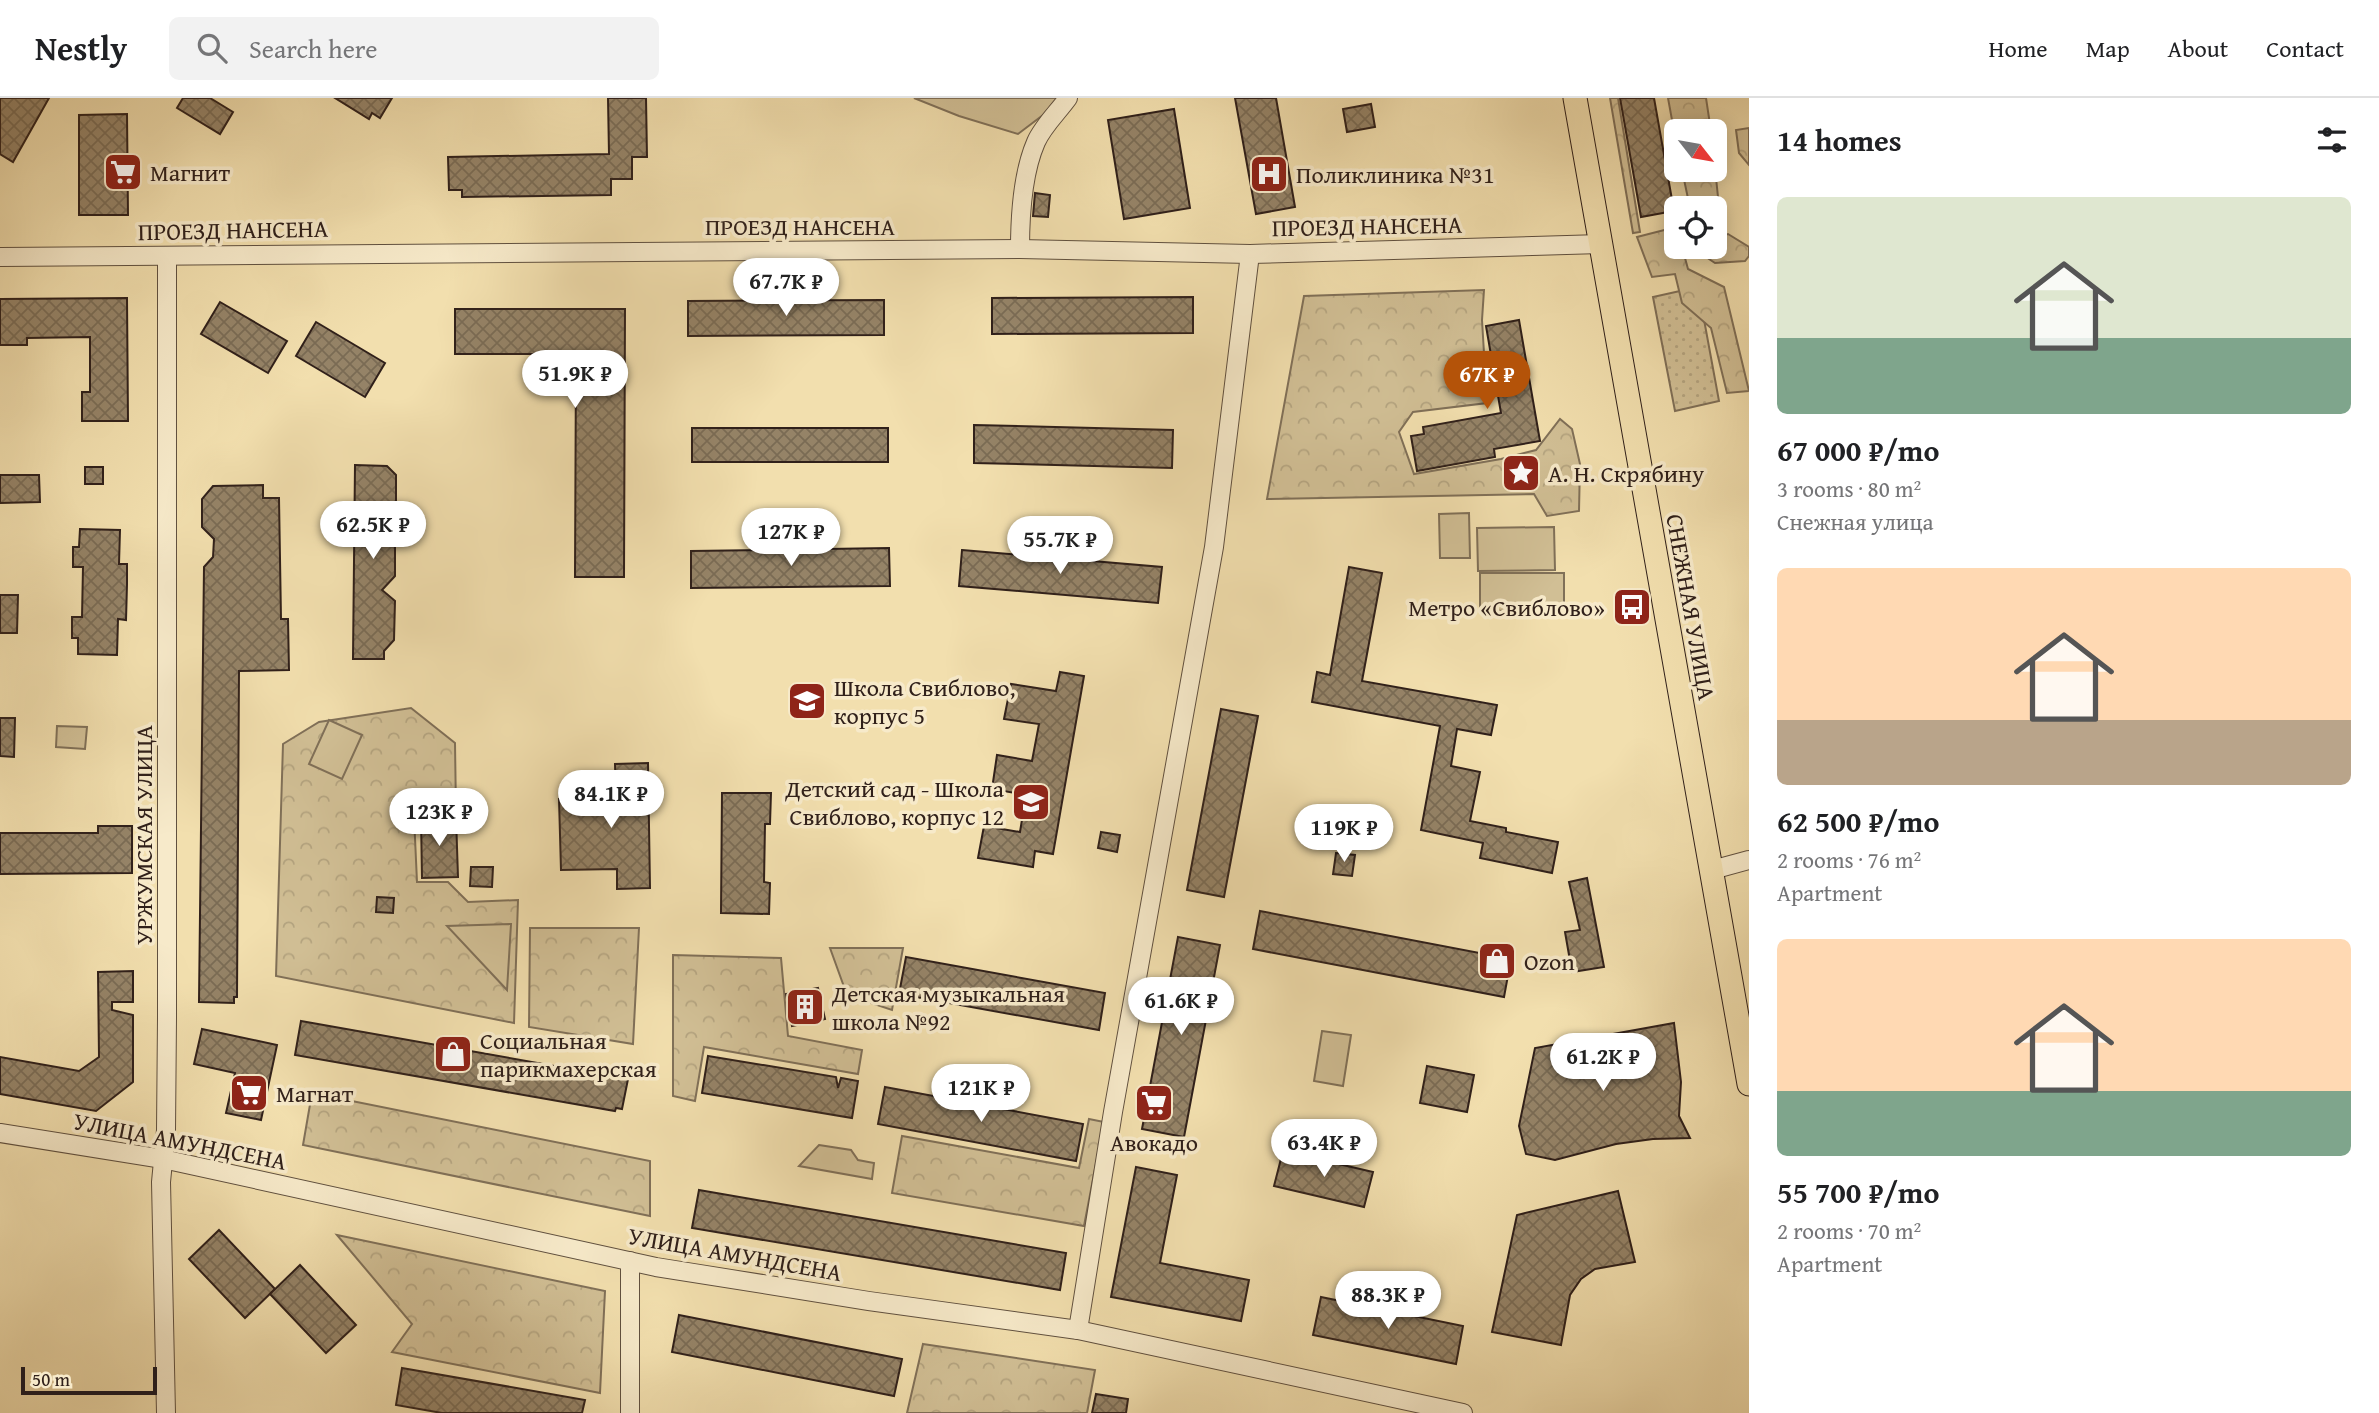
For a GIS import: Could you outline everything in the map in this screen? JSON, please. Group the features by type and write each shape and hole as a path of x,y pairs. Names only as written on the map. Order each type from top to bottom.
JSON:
{"main road":[{"name":"СНЕЖНАЯ УЛИЦА","path":"1575,98 1749,1084"}],"street":[{"path":"1020,249 1021,211 1028,168 1037,141 1068,98"},
{"name":"ПРОЕЗД НАНСЕНА","path":"0,257 1020,249 1250,254 1601,244"},
{"path":"1078,1330 1113,1112 1214,547 1250,254"},
{"name":"УРЖУМСКАЯ УЛИЦА","path":"166,1413 161,1182 166,1130 167,1018 167,256"},
{"path":"1712,870 1749,860"},
{"name":"УЛИЦА АМУНДСЕНА","path":"0,1133 163,1159 630,1261 869,1301 1078,1330 1463,1413"},
{"path":"630,1261 630,1413"}],"green space":[{"path":"914,98 1059,98 1043,115 1018,134 959,116"},
{"path":"1610,98 1618,98 1640,232 1633,233"},
{"path":"1668,98 1706,98 1709,119 1672,119"},
{"path":"1749,128 1749,165 1739,153 1736,130"},
{"path":"1685,182 1716,182 1718,196 1687,196"},
{"path":"1664,230 1664,259 1685,259 1688,269 1724,287 1749,391 1727,393 1711,328 1682,303 1675,274 1652,277 1637,237"},
{"path":"1727,234 1749,247 1749,256 1745,261 1715,263 1709,259 1727,259"},
{"path":"1698,287 1719,401 1675,411 1653,297"},
{"path":"1484,290 1482,320 1487,403 1413,412 1399,432 1414,474 1536,450 1560,419 1572,429 1580,464 1579,511 1547,516 1534,494 1267,499 1304,296"},
{"path":"1469,513 1470,558 1440,558 1439,514"},
{"path":"1554,527 1555,570 1478,571 1477,528"},
{"path":"1480,573 1564,573 1564,610 1480,611"},
{"path":"411,708 455,743 456,812 414,816 417,882 448,882 468,902 518,900 514,1023 276,976 283,744 319,722"},
{"path":"329,720 362,735 342,779 309,764"},
{"path":"57,726 87,727 85,749 56,747"},
{"path":"511,924 507,990 447,926"},
{"path":"530,928 639,928 633,1044 529,1027"},
{"path":"830,948 903,948 892,1010 847,995"},
{"path":"673,955 781,958 788,1036 862,1050 858,1074 704,1047 695,1101 673,1096"},
{"path":"1322,1031 1351,1035 1343,1086 1314,1081"},
{"path":"312,1093 650,1161 650,1216 303,1145"},
{"path":"1089,1119 1104,1122 1084,1226 892,1193 902,1136 1079,1168"},
{"path":"819,1145 851,1150 858,1160 874,1163 872,1179 799,1166"},
{"path":"337,1235 605,1291 600,1393 392,1352 412,1324"},
{"path":"923,1344 1095,1370 1087,1413 907,1413"}],"building":[{"path":"0,98 49,98 13,162 0,154"},
{"path":"183,98 210,98 233,112 220,134 177,108"},
{"path":"335,98 392,98 380,118 372,113 369,119"},
{"path":"608,98 646,98 647,157 632,157 632,179 611,179 611,195 462,197 462,190 449,190 448,157 609,154"},
{"name":"Поликлиника №31","path":"1235,98 1276,98 1295,207 1256,214"},
{"path":"1620,98 1654,98 1664,154 1664,182 1669,182 1671,196 1664,196 1664,213 1641,217"},
{"path":"1371,104 1375,127 1347,132 1343,109"},
{"path":"1174,109 1190,208 1124,219 1108,120"},
{"path":"127,114 128,215 79,215 79,115"},
{"path":"1035,193 1050,195 1048,217 1033,216"},
{"path":"1193,297 1193,333 992,334 992,298"},
{"path":"127,298 128,421 82,421 82,392 90,392 90,337 27,338 27,345 0,345 0,299"},
{"path":"884,300 884,335 688,336 688,301"},
{"path":"220,302 287,341 268,373 201,334"},
{"path":"455,309 625,309 624,577 575,577 576,354 455,354"},
{"path":"1519,320 1540,441 1494,449 1495,457 1417,471 1411,436 1424,434 1423,427 1501,413 1486,326"},
{"path":"316,322 385,363 365,397 296,356"},
{"path":"974,425 1173,430 1172,468 974,463"},
{"path":"692,428 888,428 888,462 692,462"},
{"path":"355,465 387,466 396,475 396,511 382,524 395,536 395,576 382,590 395,601 394,640 384,651 384,659 353,659"},
{"path":"85,467 103,467 103,484 85,484"},
{"path":"0,475 39,475 40,502 0,503"},
{"path":"263,485 263,498 279,498 281,619 288,619 289,670 239,671 237,997 234,997 234,1003 199,1002 204,567 213,557 214,539 202,527 202,499 213,486"},
{"path":"80,529 120,530 119,564 127,564 127,584 126,620 118,619 117,655 78,654 78,638 72,638 72,617 82,617 83,567 73,567 73,547 79,547"},
{"path":"889,548 890,586 691,588 691,551"},
{"path":"962,550 1162,567 1158,603 959,586"},
{"path":"1349,567 1382,573 1362,681 1497,705 1491,735 1457,729 1451,766 1480,772 1470,821 1506,828 1506,832 1558,842 1552,873 1480,858 1483,843 1421,830 1440,726 1312,702 1317,672 1330,675"},
{"path":"0,595 18,595 17,633 0,633"},
{"path":"1060,672 1084,676 1053,854 1035,851 1033,867 978,858 984,826 1020,832 1026,795 992,789 997,755 1032,761 1039,724 1004,719 1011,684 1056,691"},
{"path":"1221,709 1258,716 1224,897 1187,890"},
{"path":"0,718 15,718 14,757 0,756"},
{"path":"648,763 650,888 617,889 617,869 561,870 559,799 616,798 615,764"},
{"path":"722,793 771,793 770,824 765,824 764,882 770,883 769,914 721,913"},
{"path":"456,817 458,877 422,878 421,818"},
{"path":"98,826 132,826 132,873 0,874 0,833 98,833"},
{"path":"1101,832 1120,835 1117,852 1098,848"},
{"path":"1336,853 1355,855 1352,876 1333,874"},
{"path":"471,867 493,867 492,887 470,886"},
{"path":"1587,878 1604,967 1572,972 1565,932 1580,930 1569,882"},
{"path":"377,897 394,898 393,913 376,912"},
{"path":"1260,911 1511,959 1504,997 1253,949"},
{"path":"1178,937 1220,945 1184,1137 1142,1129"},
{"path":"906,957 1105,993 1099,1030 899,994"},
{"path":"133,971 133,1002 112,1002 112,1010 133,1015 133,1082 96,1111 0,1094 0,1057 79,1071 99,1057 98,972"},
{"name":"Детская музыкальная школа №92","path":"818,988 825,1019 792,1026 786,994"},
{"path":"301,1021 628,1079 622,1109 616,1108 615,1111 295,1055"},
{"path":"1674,1023 1681,1082 1679,1116 1690,1138 1616,1144 1555,1160 1526,1154 1519,1126 1535,1048"},
{"name":"Магнат","path":"202,1029 277,1045 261,1120 226,1113 235,1073 194,1064"},
{"path":"708,1056 836,1077 838,1088 841,1078 858,1081 852,1118 702,1093"},
{"path":"1427,1066 1474,1075 1467,1112 1420,1103"},
{"path":"885,1087 1083,1124 1076,1161 878,1124"},
{"path":"1283,1151 1373,1172 1364,1207 1274,1186"},
{"path":"1136,1167 1177,1175 1160,1263 1249,1280 1241,1321 1111,1297"},
{"path":"699,1190 1066,1253 1060,1290 692,1228"},
{"path":"1618,1191 1635,1262 1595,1269 1581,1279 1570,1295 1561,1345 1492,1332 1517,1215"},
{"path":"219,1230 275,1289 245,1318 189,1259"},
{"path":"300,1265 356,1325 326,1353 270,1294"},
{"path":"1321,1297 1463,1326 1456,1364 1313,1335"},
{"path":"679,1315 902,1359 894,1396 672,1352"},
{"path":"402,1368 585,1400 582,1413 442,1413 396,1405"},
{"path":"1096,1394 1128,1399 1126,1413 1092,1413"}],"place":[{"name":"Магнит","path":"123,172"},
{"name":"Поликлиника №31","path":"1269,174"},
{"name":"А. Н. Скрябину","path":"1521,473"},
{"name":"Метро «Свиблово»","path":"1632,607"},
{"name":"Школа Свиблово, корпус 5","path":"807,701"},
{"name":"Детский сад - Школа Свиблово, корпус 12","path":"1031,802"},
{"name":"Ozon","path":"1497,961"},
{"name":"Детская музыкальная школа №92","path":"805,1007"},
{"name":"Социальная парикмахерская","path":"453,1054"},
{"name":"Магнат","path":"249,1093"},
{"name":"Авокадо","path":"1154,1103"}]}
